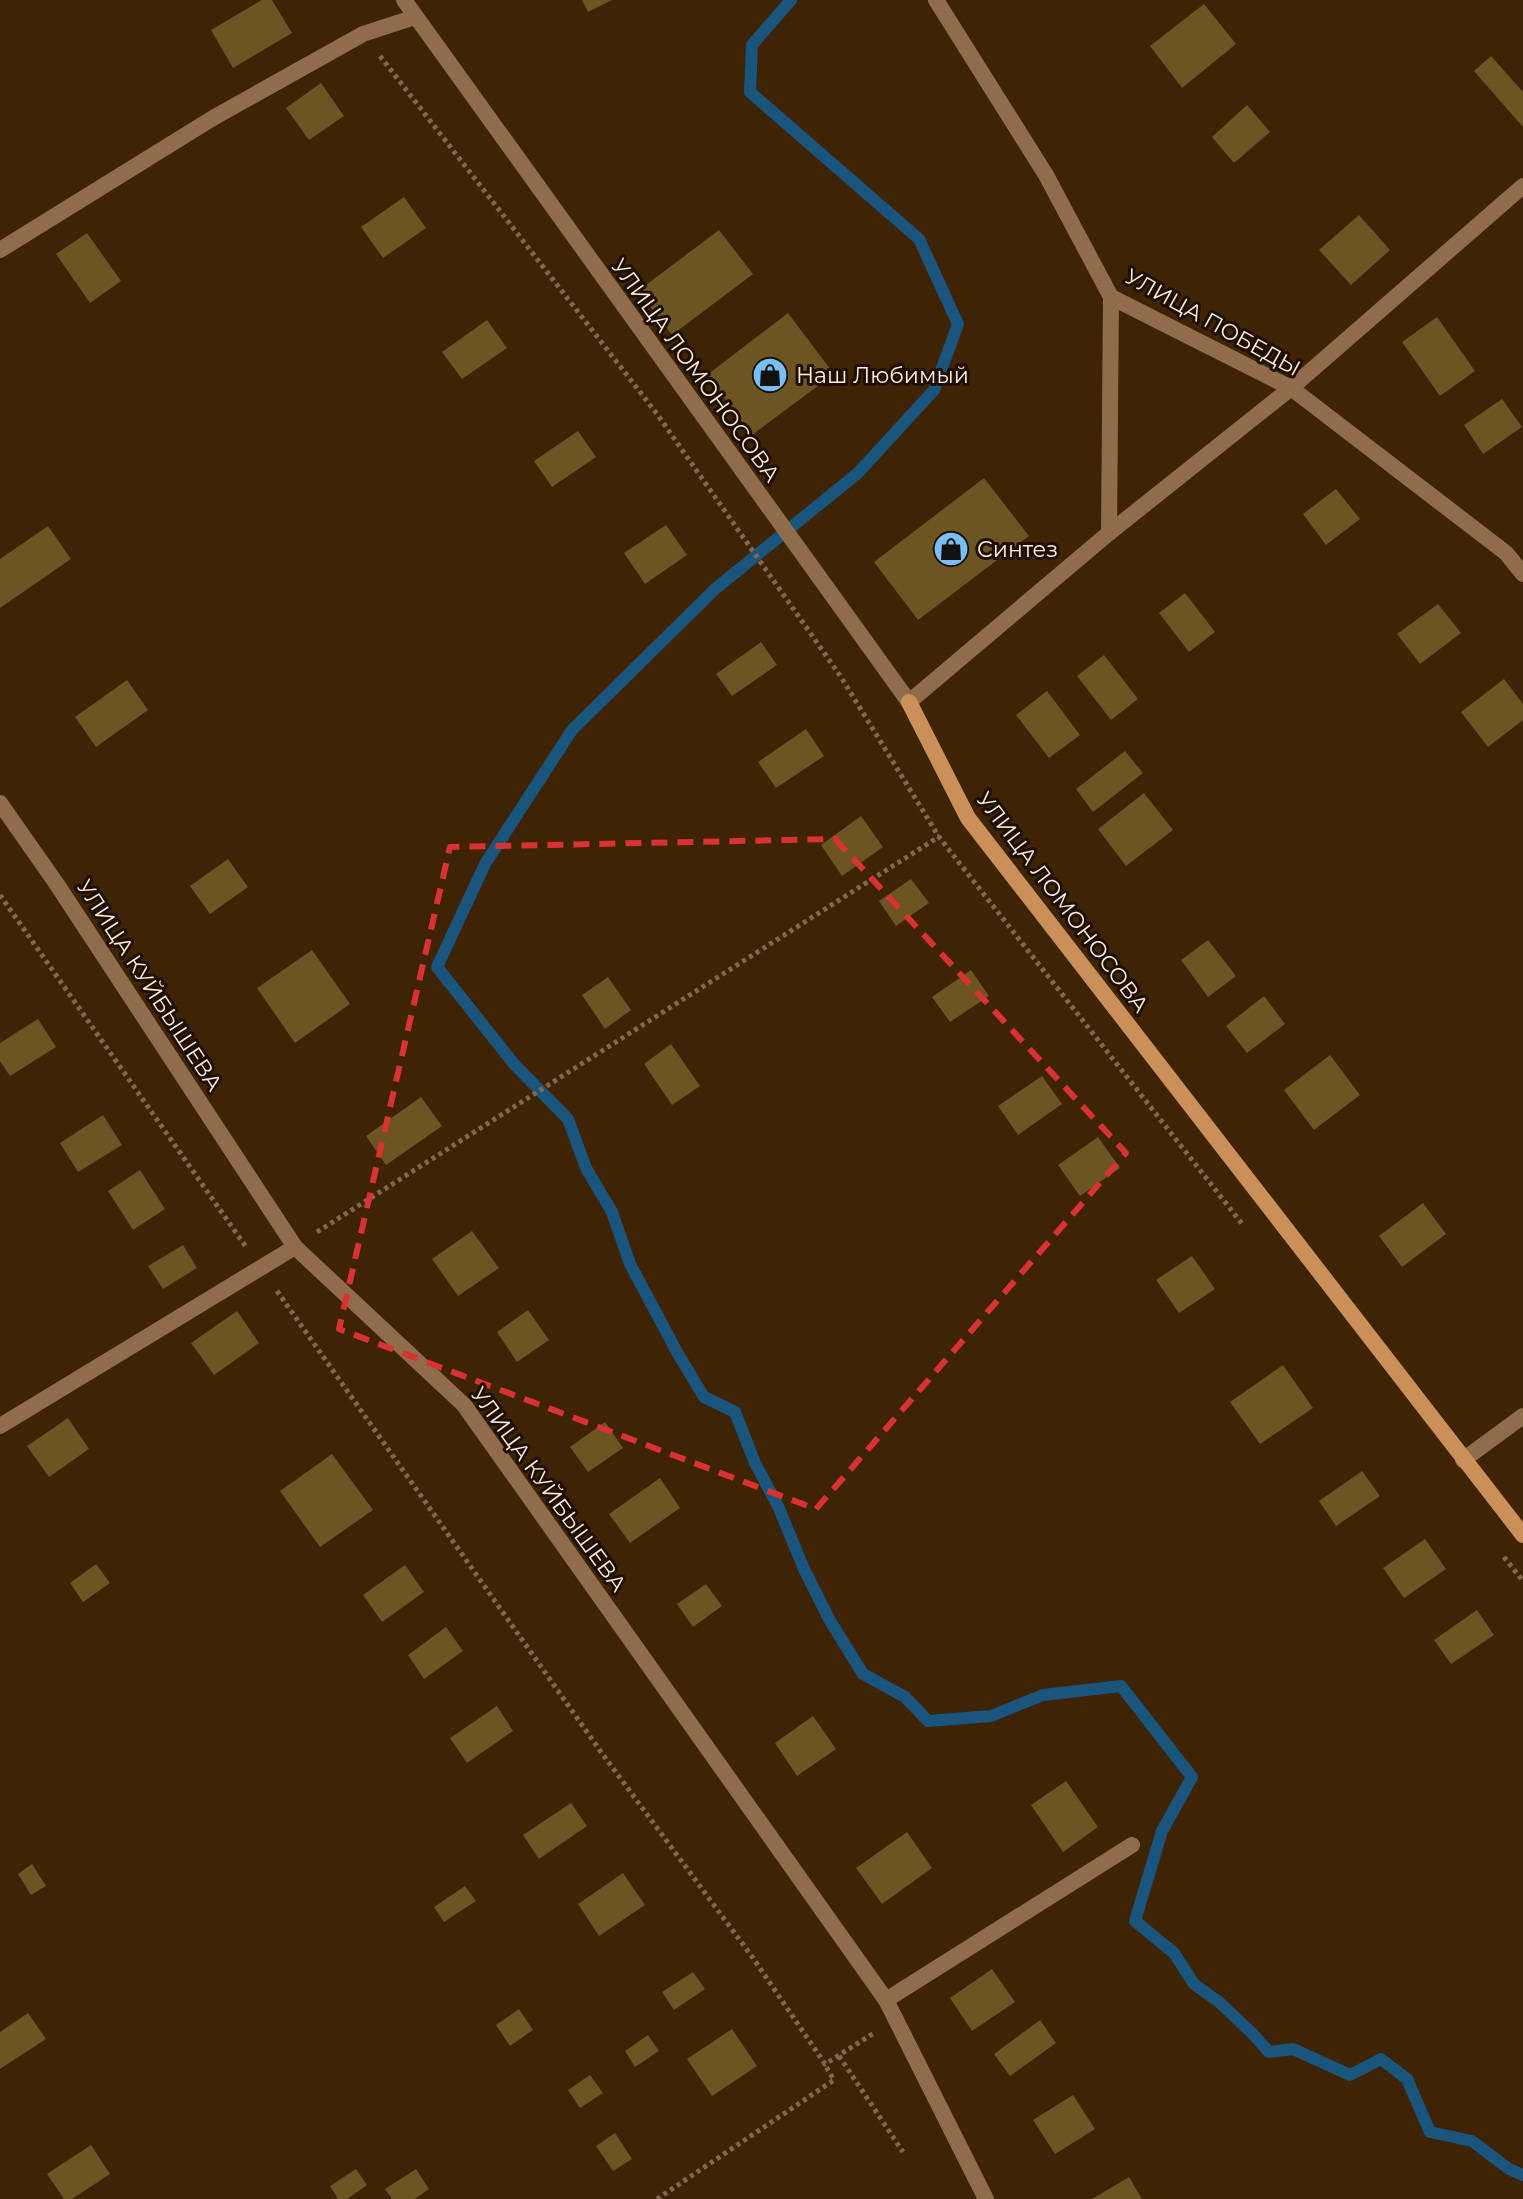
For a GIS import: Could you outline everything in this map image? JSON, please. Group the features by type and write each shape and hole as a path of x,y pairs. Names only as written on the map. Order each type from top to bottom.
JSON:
{"main road":[{"name":"УЛИЦА ЛОМОНОСОВА","path":"909,702 968,818 1523,1535"}],"street":[{"name":"УЛИЦА ЛОМОНОСОВА","path":"404,0 909,702"},
{"name":"УЛИЦА ПОБЕДЫ","path":"936,0 1046,175 1111,297 1291,388 1506,553 1523,574"},
{"path":"0,250 213,118 363,34 415,17"},
{"path":"909,702 1109,533 1291,388 1523,186"},
{"path":"1109,533 1111,297"},
{"name":"УЛИЦА КУЙБЫШЕВА","path":"0,803 295,1247 464,1405 886,2000 986,2199"},
{"path":"0,1426 295,1247"},
{"path":"1463,1460 1523,1416"},
{"path":"886,2000 1132,1845"}],"path":[{"path":"295,1247 968,818"},
{"path":"0,895 583,1727 753,1958 834,2080 657,2199"},
{"path":"825,2064 895,2019"},
{"path":"839,2056 903,2152"}],"highlighted area":[{"path":"835,839 1126,1153 816,1509 339,1329 450,847"}],"building":[{"path":"262,0 272,0 292,33 233,68 211,30"},
{"path":"582,0 612,0 588,12"},
{"path":"1204,4 1236,44 1182,88 1150,46"},
{"path":"1491,56 1523,92 1523,127 1474,71"},
{"path":"321,83 344,116 309,140 286,108"},
{"path":"1247,105 1270,132 1234,163 1212,137"},
{"path":"404,197 426,228 383,258 361,227"},
{"path":"1359,215 1390,250 1351,285 1319,250"},
{"path":"719,230 753,274 672,335 638,291"},
{"path":"87,233 121,281 90,303 56,254"},
{"name":"Наш Любимый","path":"788,313 834,374 752,435 707,375"},
{"path":"1437,317 1475,371 1440,396 1402,342"},
{"path":"487,320 507,348 462,379 442,352"},
{"path":"1502,399 1522,427 1483,454 1464,425"},
{"path":"578,431 596,457 552,487 534,461"},
{"name":"Синтез","path":"984,478 1029,536 918,620 874,562"},
{"path":"1336,489 1360,519 1326,545 1303,514"},
{"path":"666,525 687,555 645,584 624,553"},
{"path":"48,526 71,559 0,608 0,559"},
{"path":"1185,593 1215,632 1189,652 1159,613"},
{"path":"1438,604 1461,633 1420,664 1397,634"},
{"path":"761,642 777,665 732,696 716,674"},
{"path":"1104,655 1138,699 1111,720 1077,676"},
{"path":"1504,679 1523,704 1523,720 1488,747 1461,712"},
{"path":"127,680 148,710 96,747 75,717"},
{"path":"1047,691 1080,735 1049,758 1016,715"},
{"path":"806,729 824,756 776,788 758,762"},
{"path":"1125,751 1143,773 1093,812 1076,789"},
{"path":"1144,793 1173,830 1126,866 1098,829"},
{"path":"861,816 883,847 842,876 821,845"},
{"path":"228,859 248,887 210,914 190,886"},
{"path":"911,879 929,903 896,926 879,901"},
{"path":"1208,940 1236,976 1208,997 1181,960"},
{"path":"312,950 350,1004 295,1043 257,988"},
{"path":"971,970 989,996 950,1022 932,997"},
{"path":"608,977 631,1010 605,1029 582,995"},
{"path":"1264,996 1285,1024 1247,1053 1226,1026"},
{"path":"38,1019 56,1047 10,1076 0,1061 0,1043"},
{"path":"671,1044 700,1086 672,1105 644,1064"},
{"path":"1330,1055 1360,1095 1314,1130 1284,1090"},
{"path":"1042,1076 1062,1104 1018,1135 998,1106"},
{"path":"421,1097 442,1126 386,1165 366,1136"},
{"path":"103,1115 122,1145 78,1172 60,1143"},
{"path":"1098,1137 1120,1168 1080,1196 1058,1165"},
{"path":"140,1170 165,1209 133,1230 108,1191"},
{"path":"1423,1203 1446,1234 1402,1267 1379,1236"},
{"path":"472,1231 499,1268 458,1296 432,1259"},
{"path":"183,1245 197,1268 163,1289 148,1266"},
{"path":"1192,1256 1215,1289 1179,1313 1156,1280"},
{"path":"528,1310 549,1340 517,1362 497,1332"},
{"path":"237,1311 259,1343 214,1375 191,1343"},
{"path":"1283,1365 1313,1408 1260,1444 1230,1402"},
{"path":"68,1418 89,1449 49,1477 27,1446"},
{"path":"605,1422 623,1448 588,1472 570,1447"},
{"path":"332,1454 373,1510 320,1547 280,1491"},
{"path":"1362,1471 1380,1496 1336,1526 1319,1501"},
{"path":"660,1478 680,1508 630,1543 609,1514"},
{"path":"1425,1539 1446,1569 1404,1598 1383,1568"},
{"path":"96,1564 110,1583 83,1602 70,1583"},
{"path":"405,1565 424,1592 382,1622 363,1595"},
{"path":"706,1584 722,1606 693,1627 677,1604"},
{"path":"1477,1610 1494,1635 1451,1664 1434,1640"},
{"path":"446,1627 463,1651 424,1679 408,1655"},
{"path":"497,1706 513,1731 467,1763 450,1738"},
{"path":"813,1716 836,1749 797,1776 775,1743"},
{"path":"1066,1781 1098,1827 1063,1852 1031,1805"},
{"path":"571,1803 587,1826 539,1859 523,1835"},
{"path":"907,1832 932,1868 882,1904 856,1868"},
{"path":"32,1864 46,1886 31,1895 18,1874"},
{"path":"623,1873 645,1905 599,1936 578,1904"},
{"path":"465,1886 476,1901 444,1922 434,1907"},
{"path":"992,1969 1015,2002 972,2031 950,1998"},
{"path":"693,1972 705,1989 674,2010 662,1992"},
{"path":"519,2009 533,2030 510,2046 496,2025"},
{"path":"28,2013 46,2039 0,2069 0,2032"},
{"path":"1040,2020 1056,2043 1010,2076 994,2054"},
{"path":"732,2029 757,2066 712,2096 687,2059"},
{"path":"648,2035 659,2051 635,2067 625,2051"},
{"path":"590,2075 603,2093 580,2108 568,2090"},
{"path":"1073,2095 1095,2129 1055,2154 1033,2120"},
{"path":"615,2133 632,2159 613,2171 596,2146"},
{"path":"91,2145 110,2174 72,2199 64,2199 47,2174"},
{"path":"356,2169 367,2185 347,2199 338,2199 330,2186"},
{"path":"416,2169 429,2189 415,2199 392,2199 385,2189"},
{"path":"1129,2177 1142,2199 1092,2199"}],"waterway":[{"path":"791,0 752,45 750,92 919,239 958,324 934,390 858,473 715,589 572,730 485,864 437,967 514,1064 568,1119 586,1168 612,1212 630,1264 704,1397 735,1412 804,1569 829,1619 863,1674 905,1697 928,1721 991,1716 1043,1695 1121,1686 1192,1777 1162,1831 1135,1921 1174,1953 1194,1984 1219,2002 1269,2052 1293,2049 1350,2075 1381,2059 1407,2079 1430,2132 1472,2141 1509,2169 1523,2175"}],"place":[{"name":"Наш Любимый","path":"770,375"},
{"name":"Синтез","path":"951,549"}]}
